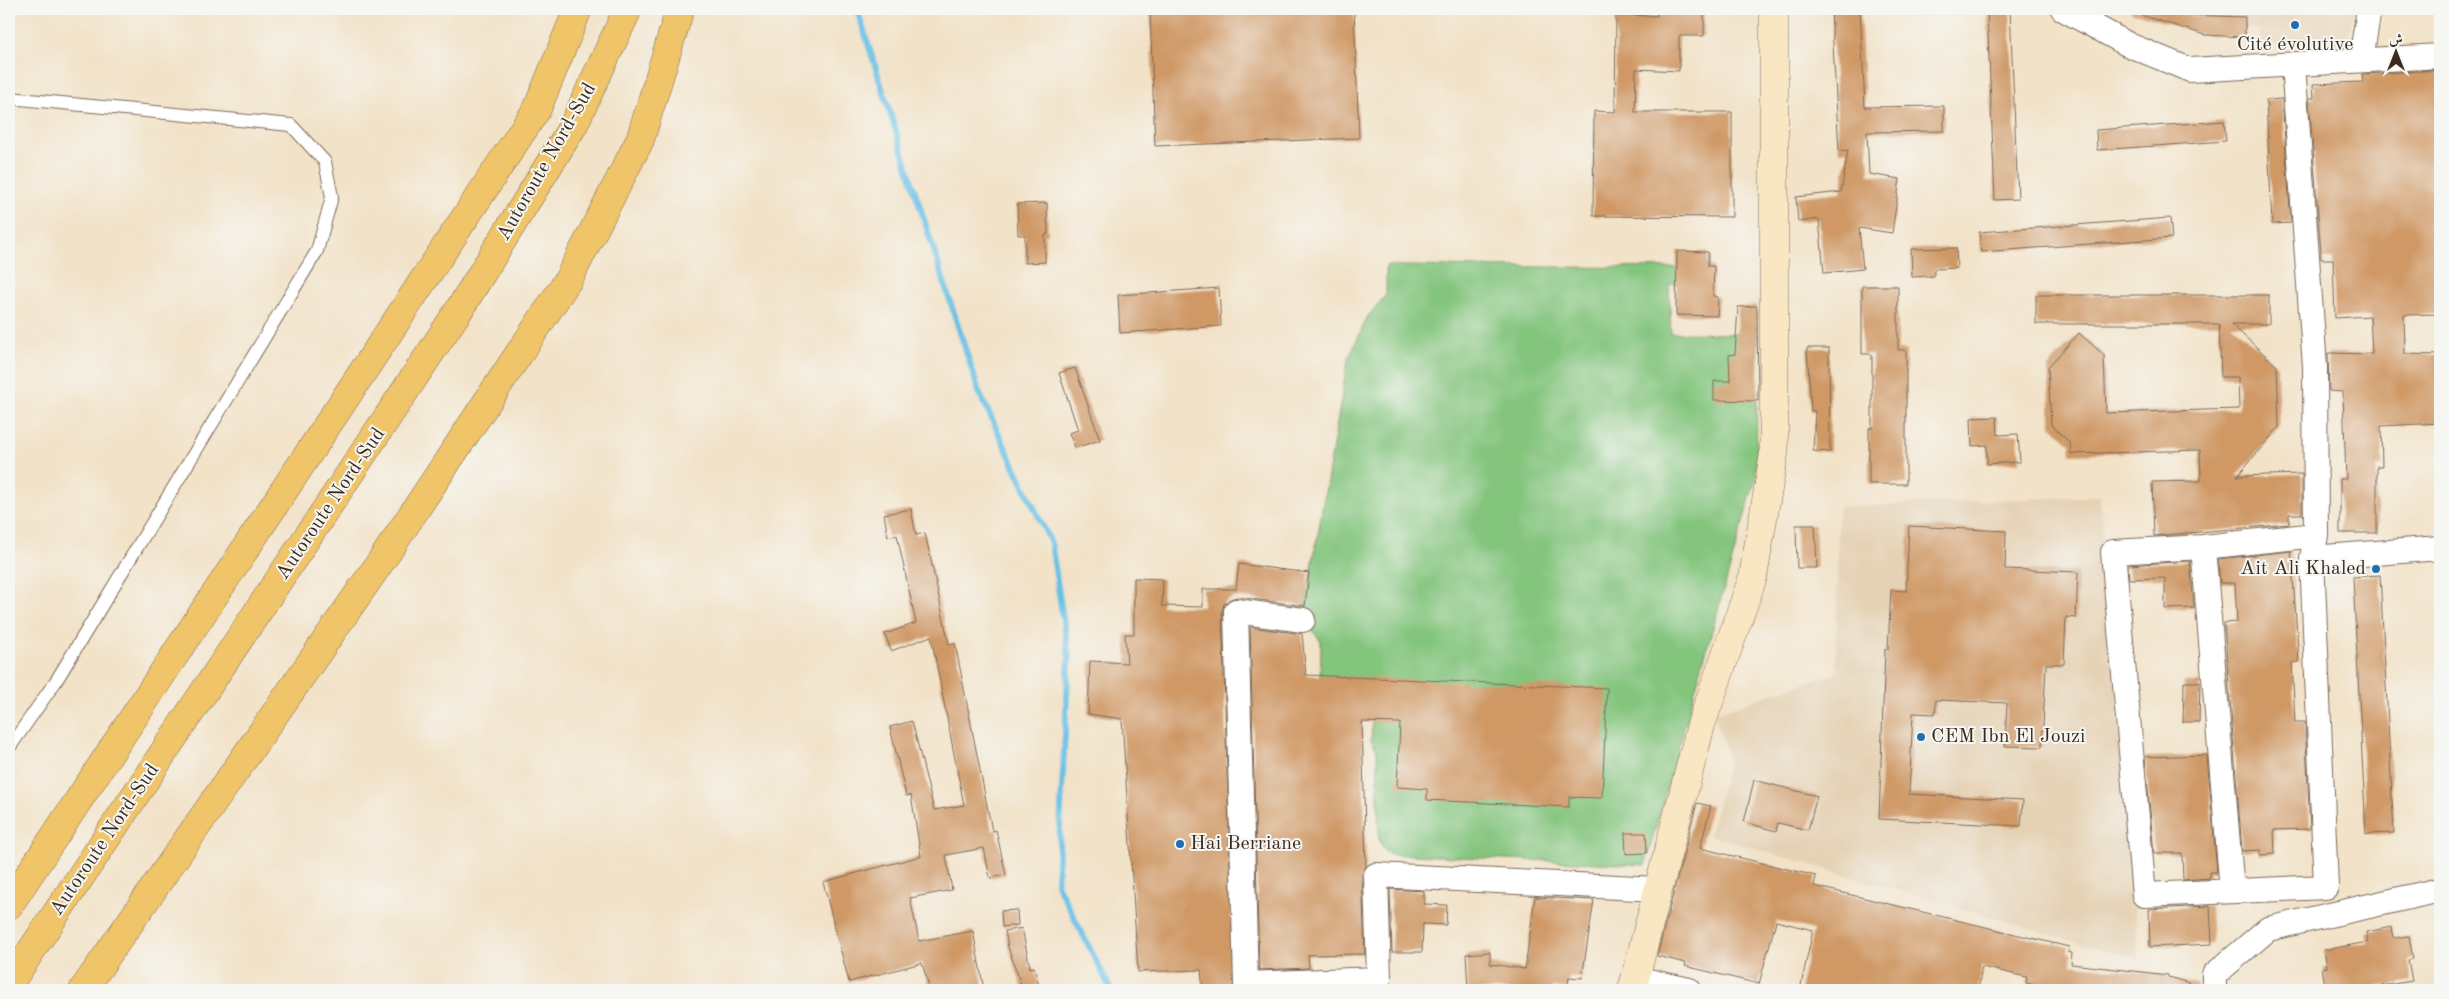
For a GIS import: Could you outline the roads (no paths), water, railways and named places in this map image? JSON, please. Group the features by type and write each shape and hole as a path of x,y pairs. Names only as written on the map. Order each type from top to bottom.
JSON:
{"main road":[{"name":"Autoroute Nord-Sud","path":"9,905 537,109 578,9"},
{"name":"Autoroute Nord-Sud","path":"9,984 460,310 573,126 628,9"},
{"path":"83,990 381,562 568,280 640,140 680,9"},
{"path":"1634,984 1657,889 1701,725 1753,577 1774,454 1774,9"}],"street":[{"path":"2063,9 2129,45 2190,70 2440,56"},
{"path":"2361,60 2369,9"},
{"path":"2293,64 2315,366 2316,535 2312,558 2326,887 2144,895 2113,552 2203,547 2316,535"},
{"path":"2203,547 2232,891"},
{"path":"2312,558 2440,548"},
{"path":"1303,620 1236,611 1246,984 1379,979 1376,875 1657,889"},
{"path":"2214,990 2214,975 2268,929 2440,890"},
{"path":"1634,984 1689,990"}],"lane":[{"path":"9,98 291,125 325,162 332,197 318,251 56,681 9,748"}],"waterway":[{"path":"857,9 979,392 1051,543 1069,657 1057,884 1111,990"}],"place":[{"name":"Cité évolutive","path":"2295,25"},
{"name":"Ait Ali Khaled","path":"2376,569"},
{"name":"CEM Ibn El Jouzi","path":"1921,737"},
{"name":"Hai Berriane","path":"1180,844"}]}
